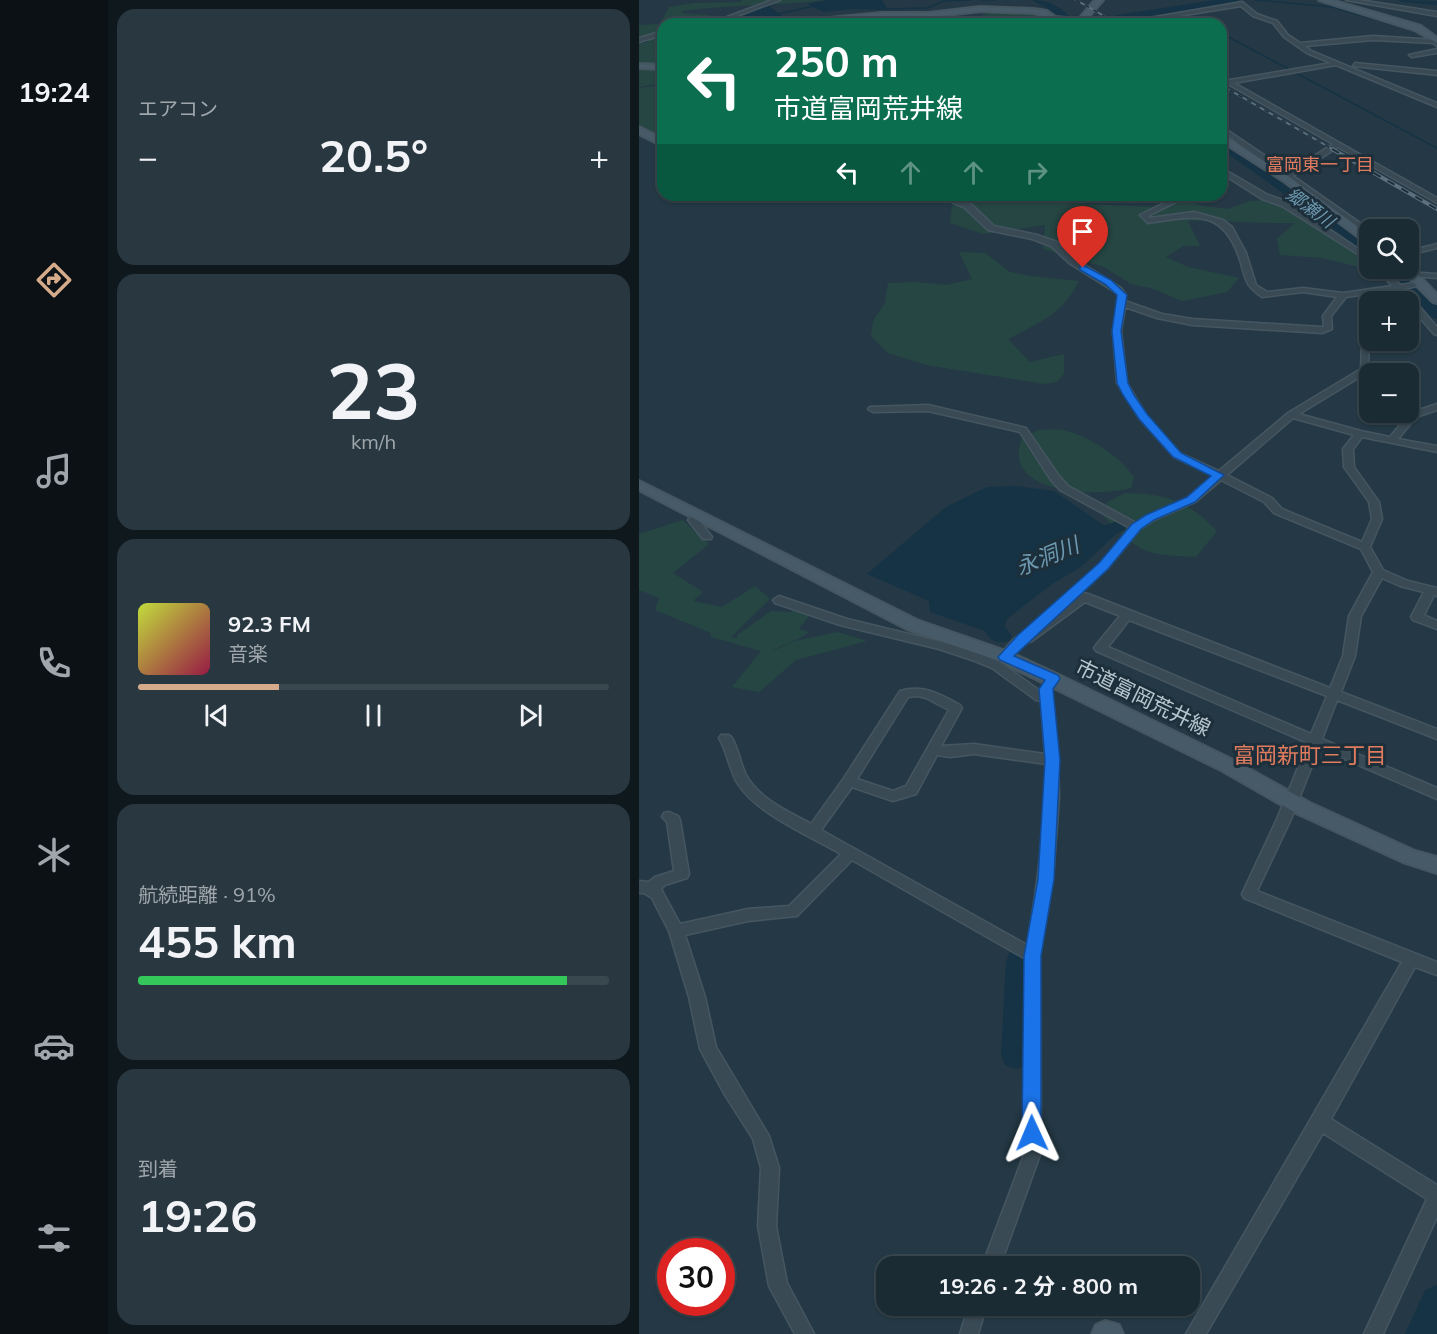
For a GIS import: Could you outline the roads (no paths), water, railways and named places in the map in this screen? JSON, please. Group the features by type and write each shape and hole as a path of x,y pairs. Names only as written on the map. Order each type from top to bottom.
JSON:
{"street":[{"path":"727,18 776,0"},
{"path":"1083,18 1099,0"},
{"path":"1323,0 1437,14"},
{"path":"1349,0 1433,39"},
{"path":"1155,18 1242,4 1255,15 1275,22 1286,36 1309,52 1437,105"},
{"path":"850,18 929,15 980,9 1034,11 1044,13 1052,18"},
{"path":"639,40 657,35"},
{"path":"1301,45 1373,38 1433,39"},
{"path":"1413,55 1437,51"},
{"path":"1366,67 1391,62"},
{"path":"1227,83 1337,65 1437,73"},
{"path":"639,66 657,67"},
{"path":"1227,84 1437,201"},
{"path":"639,130 657,140"},
{"path":"1227,132 1359,232"},
{"path":"1227,141 1359,225"},
{"path":"1287,177 1338,144"},
{"path":"1227,174 1265,197 1285,204 1359,252"},
{"path":"955,201 968,206 991,228 1035,237 1054,244 1072,261 1113,286 1122,295 1117,331 1122,383 1143,416 1177,455 1253,491 1278,511 1365,548 1379,572 1404,584 1434,591 1417,617 1437,625"},
{"path":"1174,201 1144,215 1148,221 1194,214 1220,222 1229,229 1242,253 1252,286 1265,295 1303,290 1343,295 1419,284"},
{"path":"1419,250 1437,246"},
{"path":"1419,273 1437,276"},
{"path":"1390,279 1437,332"},
{"path":"1414,279 1437,300"},
{"path":"1393,291 1396,287"},
{"path":"1122,303 1160,316 1184,321 1322,330 1327,329 1327,316 1343,295"},
{"path":"1005,657 1022,638 1104,566 1136,527 1150,518 1191,500 1291,415 1365,370 1366,351"},
{"path":"1392,440 1413,415 1437,407"},
{"path":"873,409 928,408 1023,430 1064,488 1136,527"},
{"path":"1291,415 1360,434 1437,449"},
{"path":"1360,434 1348,449 1349,467 1374,502 1377,519 1365,548"},
{"name":"市道富岡荒井線","path":"639,485 913,625 1005,657 1053,679 1354,833 1410,857 1437,865"},
{"path":"698,515 693,520 694,523 707,537"},
{"path":"1379,572 1355,616 1349,656 1284,819 1249,894 1437,969"},
{"path":"1022,638 1028,638 1084,597 1437,734"},
{"path":"779,600 844,622 942,646 979,658 996,665 1040,697 1046,697"},
{"path":"1127,615 1100,648 1437,794"},
{"path":"995,1256 1033,1152 1033,956 1046,879 1052,760 1046,689 1053,679"},
{"path":"813,831 849,781 904,694 914,690 926,692 956,708 911,790 893,795 849,781"},
{"path":"725,738 729,743 739,775 757,798 1033,956"},
{"path":"932,750 949,752 974,749 1052,760"},
{"path":"645,888 681,874 677,834 673,820 669,817"},
{"path":"676,931 712,921 773,912 792,912 851,852"},
{"path":"645,888 657,894 676,931 697,997 708,1049 761,1136 770,1168 767,1226 778,1286 805,1334"},
{"path":"1195,1334 1320,1122 1412,959"},
{"path":"1320,1122 1437,1196 1373,1334"},
{"path":"969,1334 975,1316"},
{"path":"1105,1334 1110,1334"}],"water":[{"path":"827,0 882,0 888,10 851,9 824,12 807,4"},
{"path":"768,5 785,18 719,18"},
{"path":"1016,486 1054,491 1116,534 1081,567 1052,584 994,629 985,631 930,612 929,601 867,574 946,507 987,487"}],"waterway":[{"path":"884,9 928,8 944,1 971,0"},
{"path":"981,0 995,0"},
{"name":"郷瀬川","path":"1037,0 1059,11 1065,18"},
{"name":"郷瀬川","path":"1117,18 1234,0"},
{"name":"郷瀬川","path":"1255,0 1332,7 1422,33"},
{"path":"1401,0 1437,3"},
{"path":"778,14 814,6"},
{"path":"1187,15 1193,18"},
{"path":"1227,36 1437,148"},
{"path":"639,43 648,41"},
{"name":"郷瀬川","path":"1227,147 1359,242"},
{"name":"郷瀬川","path":"1405,279 1437,314"},
{"name":"永洞川","path":"1083,541 1117,527"},
{"name":"永洞川","path":"1000,600 994,629 1001,636"},
{"name":"永洞川","path":"1016,1055 1020,960"},
{"name":"郷瀬川","path":"1423,1334 1437,1302"}],"railway":[{"path":"1076,0 1108,18"},
{"path":"1227,88 1334,150"},
{"path":"1332,149 1437,209"}],"district":[{"name":"富岡東一丁目","path":"1320,165"},
{"name":"富岡新町三丁目","path":"1310,755"}]}
